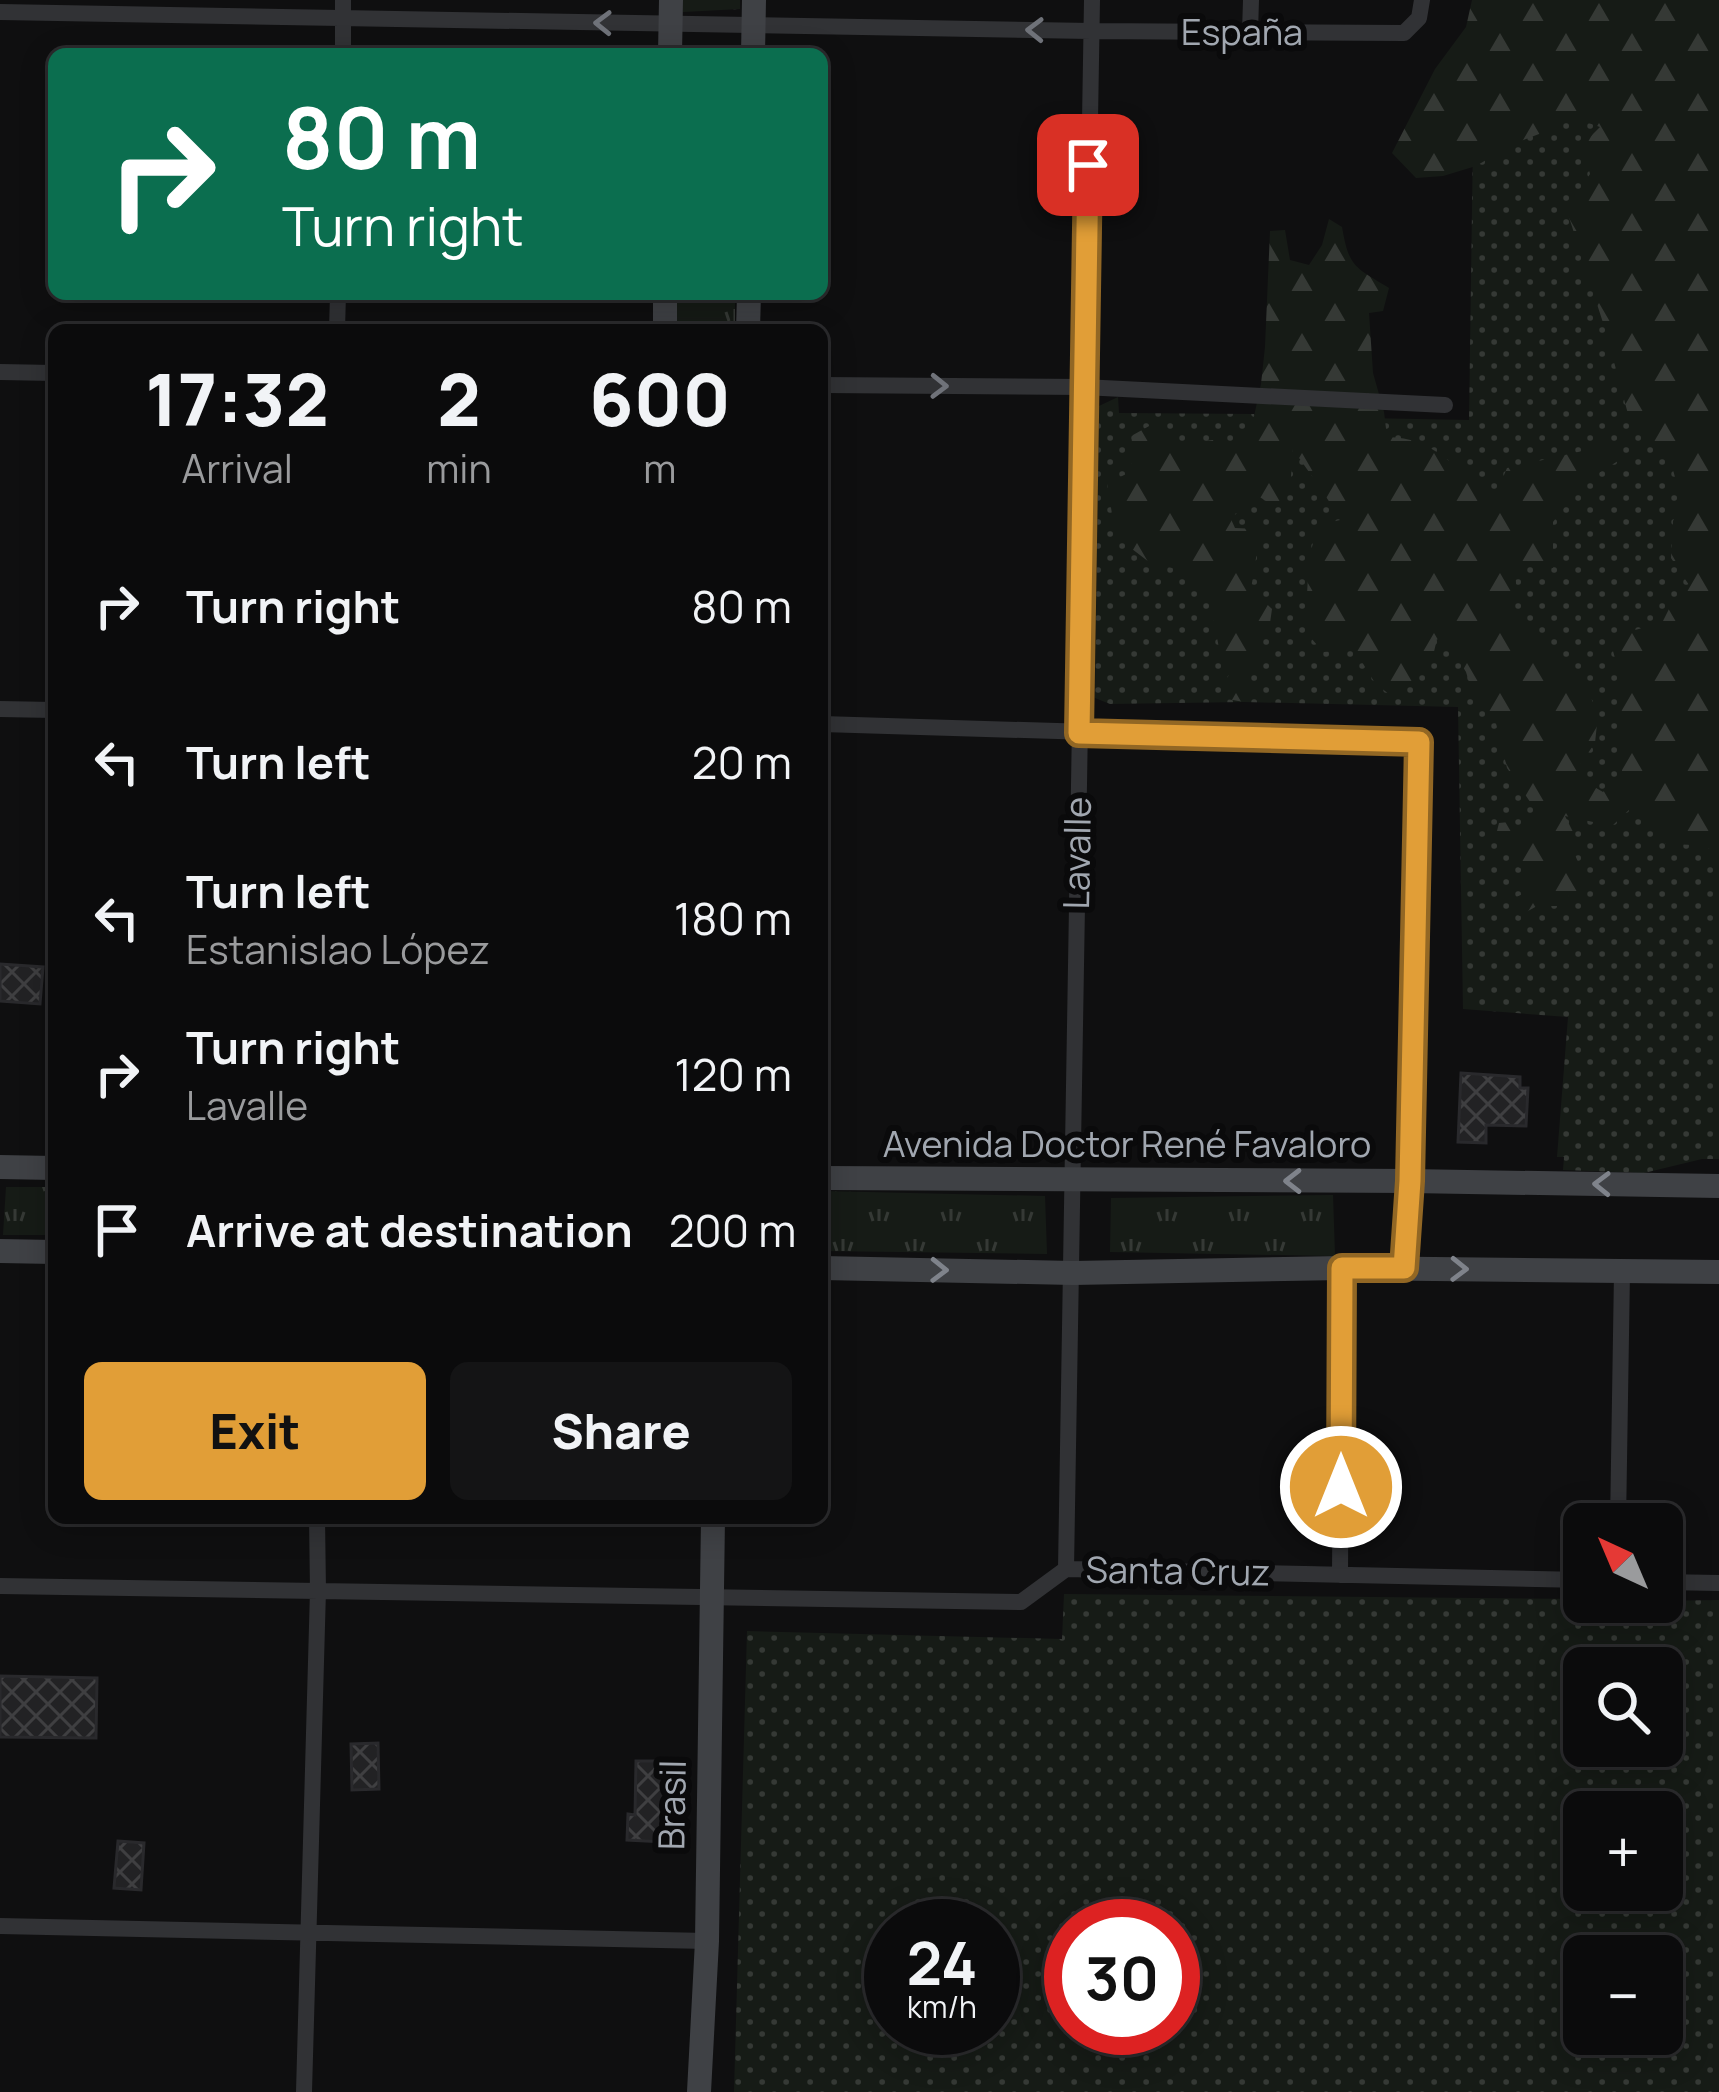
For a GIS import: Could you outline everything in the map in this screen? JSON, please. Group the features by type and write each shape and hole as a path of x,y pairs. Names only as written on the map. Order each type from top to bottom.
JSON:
{"main road":[{"path":"670,48 671,12"},
{"path":"753,48 754,13"},
{"path":"0,1168 48,1168"},
{"name":"Avenida Doctor René Favaloro","path":"828,1178 1719,1186"},
{"path":"0,1251 48,1252"},
{"path":"828,1268 1073,1274 1342,1268 1719,1272"},
{"name":"Brasil","path":"700,2092 707,1941 712,1524"}],"street":[{"name":"Lavalle","path":"1066,1569 1092,0"},
{"path":"1250,32 1251,0"},
{"name":"España","path":"0,12 754,13 1091,31 1404,33 1418,18 1422,0"},
{"path":"343,48 344,9"},
{"path":"0,372 48,374"},
{"path":"828,385 1083,387 1445,406"},
{"path":"0,709 48,710"},
{"path":"828,724 1419,742 1404,1268"},
{"path":"1340,1575 1342,1268"},
{"path":"1618,1503 1622,1272"},
{"path":"304,2092 317,1524"},
{"name":"Santa Cruz","path":"0,1586 1022,1602 1066,1569 1563,1580"},
{"path":"1683,1582 1719,1583"},
{"path":"0,1926 707,1941"}],"green space":[{"path":"683,0 740,0 740,9 683,12"},
{"path":"1472,0 1719,0 1719,852 1697,845 1666,844 1631,808 1612,826 1565,816 1585,878 1580,899 1571,893 1561,906 1537,906 1519,916 1510,900 1527,892 1527,871 1514,865 1495,839 1499,823 1521,827 1539,815 1507,768 1495,719 1473,695 1451,647 1437,639 1432,660 1411,656 1417,679 1390,695 1375,683 1354,649 1323,652 1305,631 1309,558 1318,525 1340,520 1293,449 1290,490 1275,506 1256,495 1251,507 1230,517 1235,528 1257,529 1251,589 1272,609 1269,630 1256,622 1266,662 1248,677 1244,702 1227,699 1223,683 1236,666 1219,648 1209,596 1188,572 1149,562 1123,542 1113,520 1107,483 1135,470 1128,458 1133,435 1151,425 1164,430 1170,445 1213,440 1233,451 1250,435 1265,347 1270,231 1285,230 1290,260 1309,265 1322,245 1329,219 1342,227 1355,265 1389,288 1383,311 1369,313 1373,373 1387,437 1433,449 1492,503 1507,468 1609,445 1618,461 1584,482 1553,522 1553,568 1514,563 1517,593 1503,604 1589,693 1598,714 1595,743 1581,763 1579,778 1603,792 1622,772 1620,695 1613,651 1631,631 1662,623 1674,599 1689,585 1671,558 1673,521 1682,504 1671,462 1628,414 1567,211 1590,174 1583,144 1600,127 1563,114 1539,134 1476,166 1443,176 1416,178 1392,153 1435,69 1466,27"},
{"path":"1475,0 1719,0 1719,1159 1644,1173 1563,1170 1564,1157 1557,1157 1568,1017 1463,1009 1458,707 1110,704 1095,698 1099,406 1118,397 1119,413 1469,420"},
{"path":"668,300 735,300 735,324 666,324"},
{"path":"6,1187 48,1187 48,1235 3,1235"},
{"path":"828,1191 1045,1196 1047,1254 828,1251"},
{"path":"1333,1195 1335,1256 1110,1252 1111,1198"},
{"path":"1064,1594 1563,1599 1563,1623 1683,1623 1683,1601 1719,1600 1719,2092 734,2092 747,1631 1062,1639"}],"building":[{"path":"0,964 43,967 40,1004 0,1001"},
{"path":"1461,1073 1520,1077 1520,1088 1528,1088 1526,1126 1486,1125 1486,1143 1458,1142"},
{"path":"0,1676 97,1678 96,1738 0,1737"},
{"path":"378,1743 379,1789 352,1790 351,1744"},
{"path":"636,1761 675,1761 675,1790 666,1790 664,1842 627,1840 628,1814 635,1815"},
{"path":"118,1841 144,1843 141,1890 114,1888"}],"route":[{"path":"1088,165 1079,733 1419,742 1404,1268 1342,1268 1341,1487"}]}
